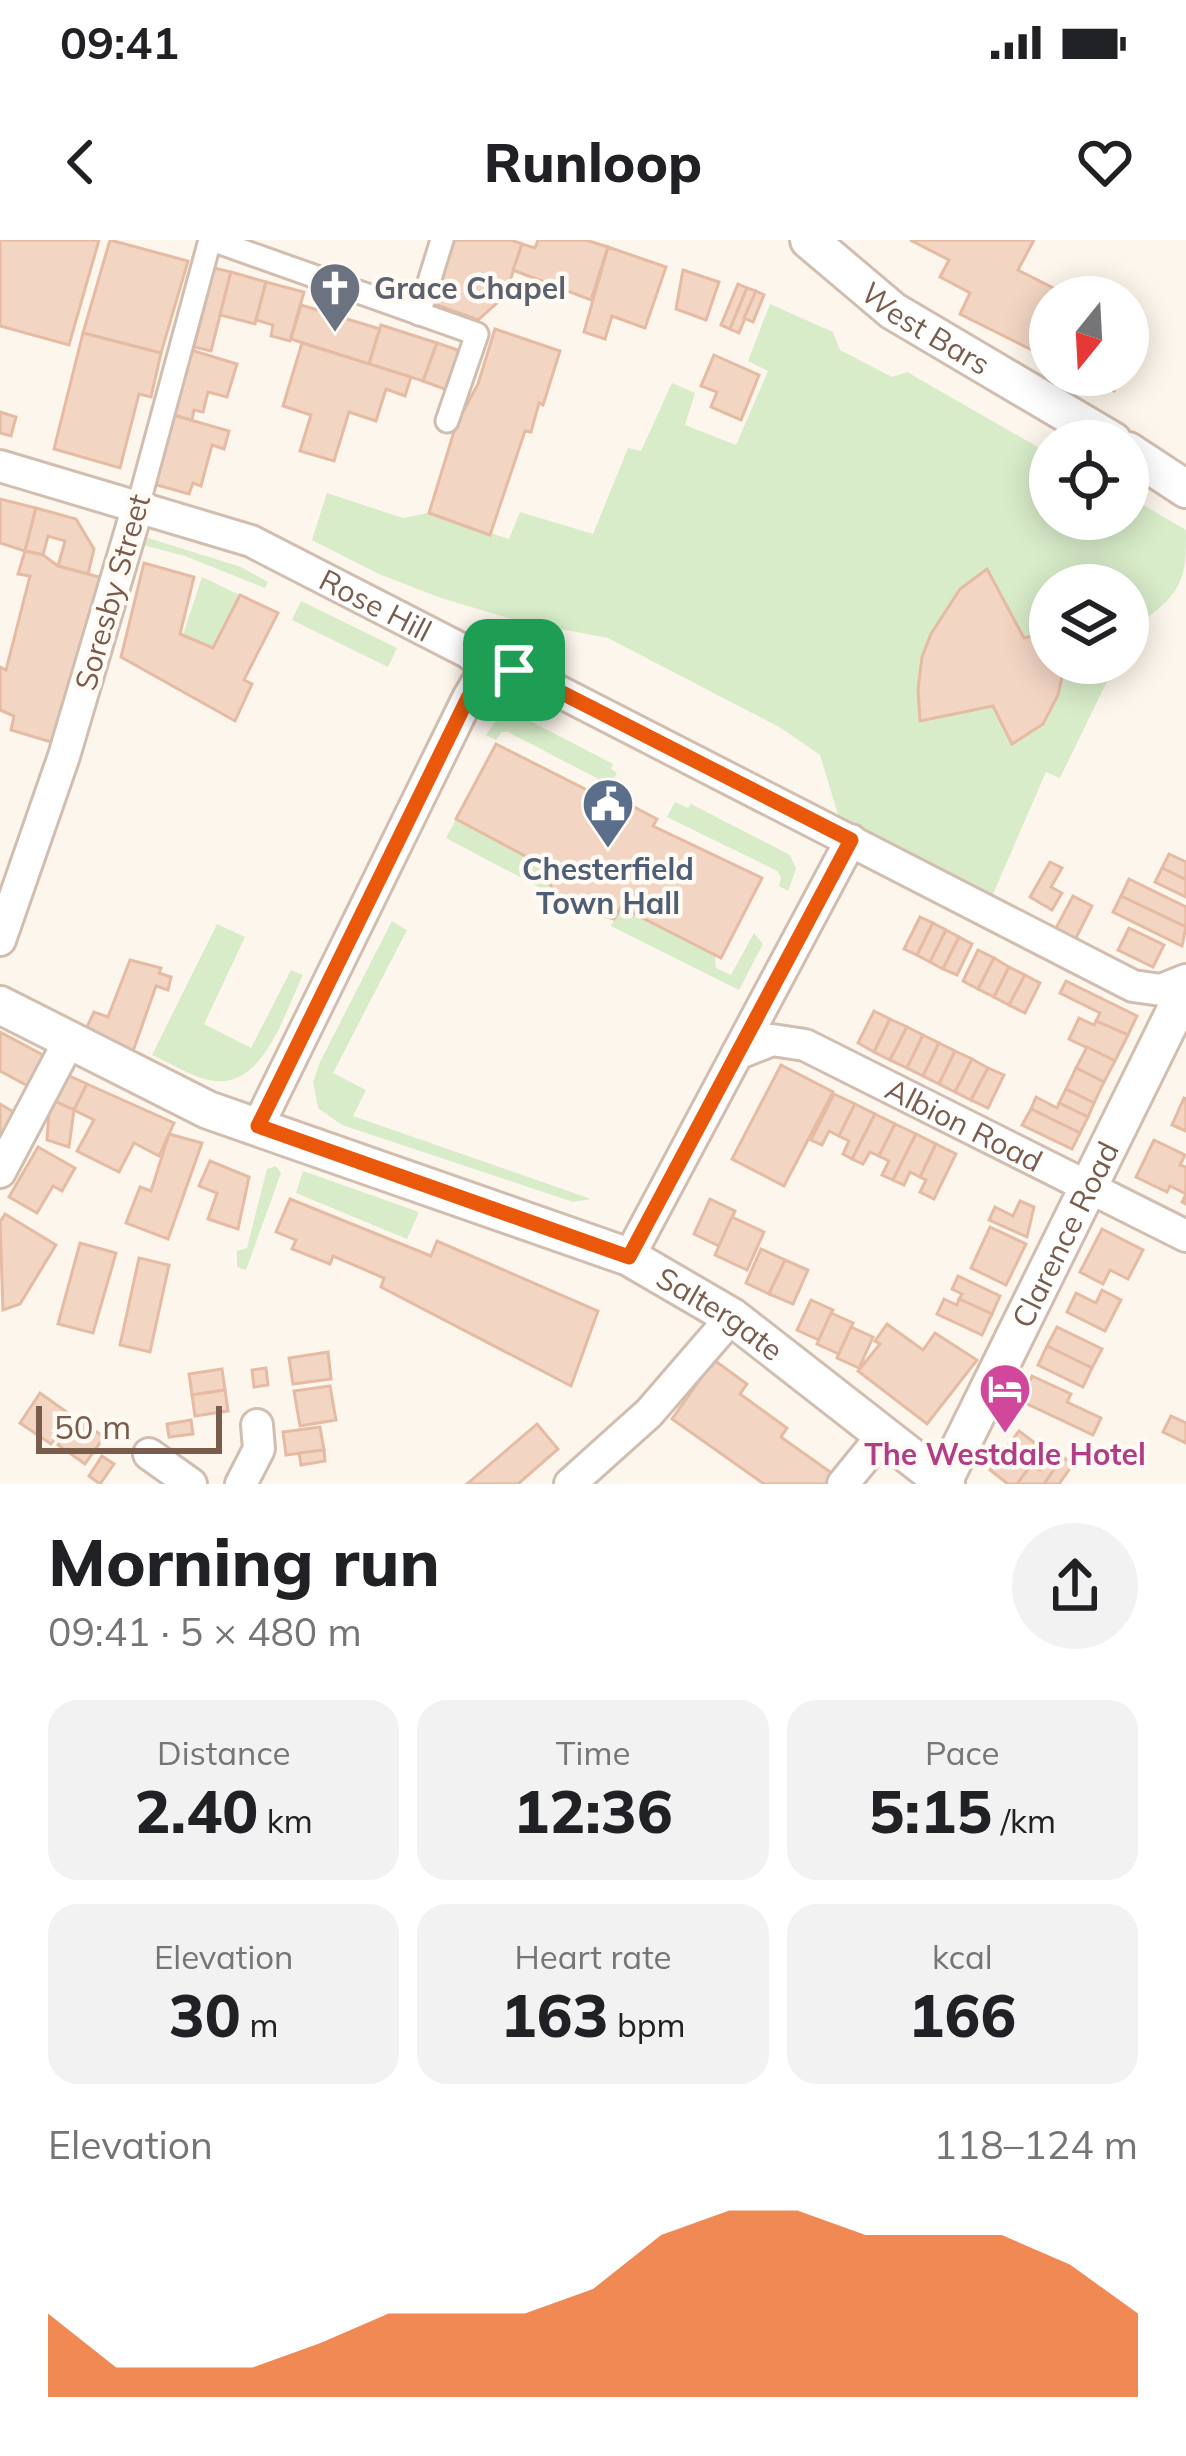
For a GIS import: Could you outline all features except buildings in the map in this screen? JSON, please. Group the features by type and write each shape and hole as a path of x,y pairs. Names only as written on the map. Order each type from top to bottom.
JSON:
{"street":[{"path":"422,316 442,240"},
{"name":"West Bars","path":"809,240 893,311 1077,420"},
{"path":"222,242 477,334 447,421"},
{"name":"Soresby Street","path":"0,940 64,756 222,242"},
{"path":"396,307 404,284"},
{"path":"1149,465 1186,489"},
{"name":"Rose Hill","path":"0,466 251,541 469,653 490,671 525,674 1133,986 1161,991 1186,980"},
{"path":"258,1126 468,698 490,671"},
{"path":"629,1257 851,840"},
{"name":"Clarence Road","path":"944,1483 1186,989"},
{"name":"Saltergate","path":"0,1006 191,1103 629,1257 732,1317 944,1483"},
{"name":"Albion Road","path":"737,1054 772,1040 805,1045 1186,1236"},
{"path":"0,1172 68,1043"},
{"path":"570,1484 649,1413 732,1317"},
{"path":"242,1484 259,1449 257,1424"},
{"path":"843,1484 883,1435"},
{"path":"149,1454 191,1484"}],"green space":[{"path":"770,304 833,332 840,350 892,377 907,372 1029,442 1029,540 1149,540 1149,508 1186,530 1179,584 1149,616 1149,564 1029,564 1029,684 1106,684 1060,778 1046,772 993,894 839,818 820,755 781,728 608,638 518,621 441,598 312,540 327,493 403,518 429,513 509,539 520,512 593,534 628,448 641,451 672,383 695,393 685,425 736,445 768,371 748,361"},
{"path":"145,537 241,567 268,582 265,588 143,545"},
{"path":"202,577 240,595 213,648 183,635"},
{"path":"301,601 397,648 388,667 292,620"},
{"path":"513,712 613,764 611,769 617,773 610,785 508,732 496,740 486,735 499,716"},
{"path":"675,802 688,808 691,804 790,855 796,869 788,891 779,886 777,871 667,817"},
{"path":"456,819 557,873 546,891 446,838"},
{"path":"621,907 715,956 716,968 731,975 754,933 763,944 739,990 611,926"},
{"path":"392,921 407,930 333,1073 366,1090 353,1116 591,1199 573,1202 342,1125 318,1108 313,1082 320,1062"},
{"path":"217,924 245,937 204,1024 251,1048 291,970 303,975 260,1059 247,1072 215,1081 152,1055"},
{"path":"276,1166 281,1173 246,1270 237,1267 237,1251 247,1248 267,1169"},
{"path":"303,1171 419,1212 407,1239 296,1193"}],"place":[{"name":"Grace Chapel","path":"335,334"},
{"name":"Chesterfield Town Hall","path":"608,850"},
{"name":"The Westdale Hotel","path":"1005,1435"}],"route":[{"path":"514,670 851,840 629,1257 258,1126 468,698 490,671 514,670"}]}
